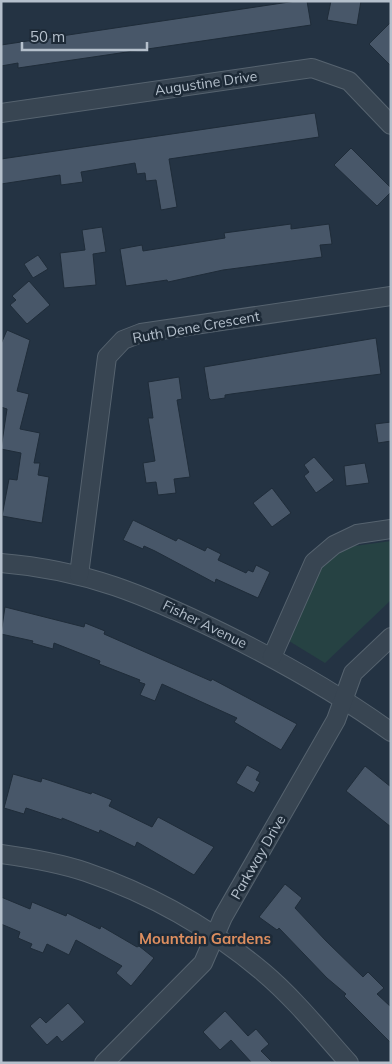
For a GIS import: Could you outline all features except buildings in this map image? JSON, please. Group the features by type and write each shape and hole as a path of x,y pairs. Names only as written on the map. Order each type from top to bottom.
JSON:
{"street":[{"name":"Augustine Drive","path":"1,113 312,68 349,81 391,125"},
{"name":"Ruth Dene Crescent","path":"79,575 107,358 123,340 141,333 391,296"},
{"path":"272,657 314,562 334,545 357,534 391,529"},
{"name":"Fisher Avenue","path":"1,563 38,566 79,575 154,599 272,657 344,699 391,732"},
{"name":"Parkway Drive","path":"104,1063 203,963 223,917 336,720 353,673 391,637"},
{"path":"1,854 37,859 85,872 131,890 216,936 265,973 349,1063"}],"green space":[{"path":"391,541 391,600 325,663 289,641 324,562 340,548"}],"district":[{"name":"Mountain Gardens","path":"205,938"}]}
